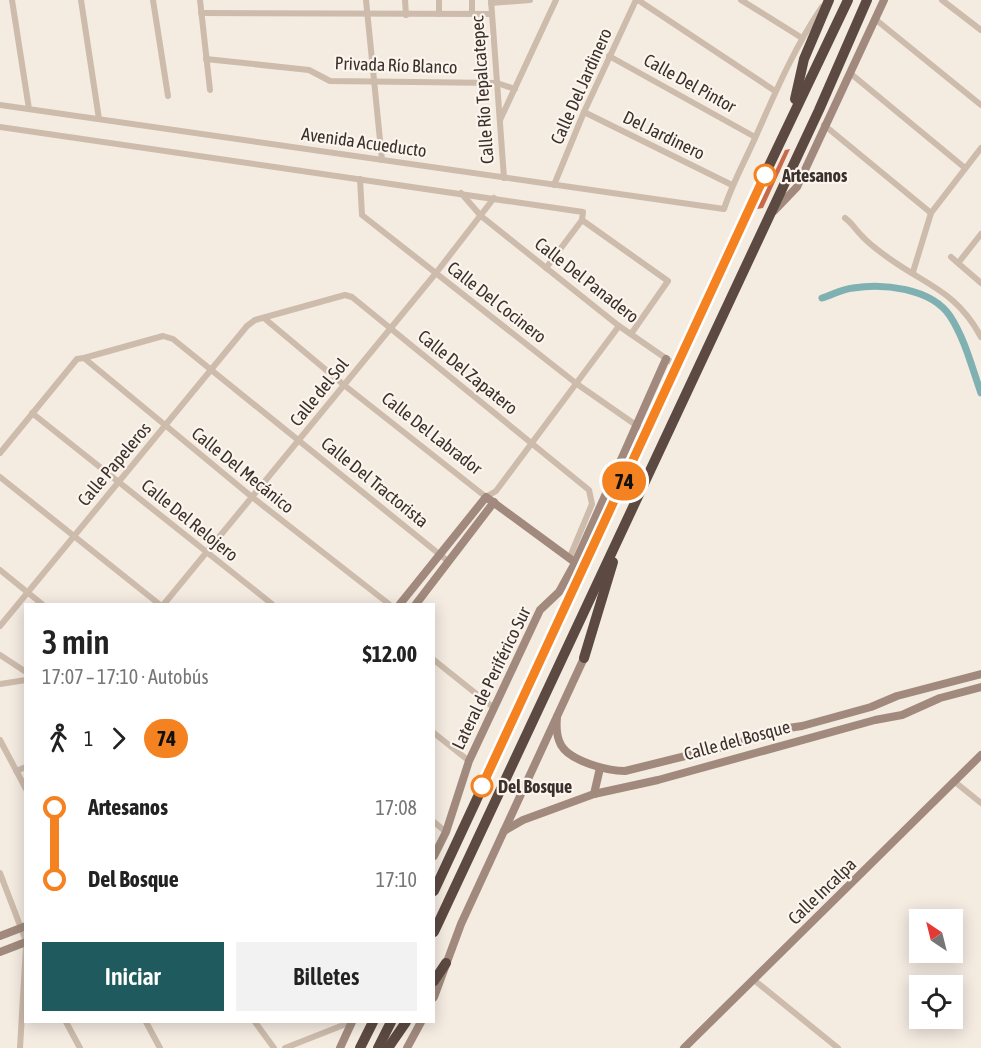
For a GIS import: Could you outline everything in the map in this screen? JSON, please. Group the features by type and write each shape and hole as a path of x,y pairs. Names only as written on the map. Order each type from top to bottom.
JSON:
{"highway":[{"path":"791,116 804,59 828,0"},
{"path":"435,889 576,564 646,432 791,116 848,0"},
{"path":"435,930 769,216 867,0"},
{"path":"584,658 624,524"},
{"path":"435,980 446,963"},
{"path":"360,1048 372,1023"},
{"path":"378,1048 390,1023"},
{"path":"388,1048 405,1023"}],"street":[{"path":"12,0 29,109"},
{"path":"81,0 99,119"},
{"path":"153,0 168,96"},
{"path":"200,0 210,90"},
{"path":"366,0 382,160"},
{"path":"405,0 406,15"},
{"path":"439,0 439,14"},
{"path":"472,0 472,14"},
{"path":"491,2 530,0"},
{"path":"500,121 556,0"},
{"path":"637,0 775,91"},
{"name":"Calle Del Jardinero","path":"554,185 609,56 637,0"},
{"path":"741,0 802,38"},
{"path":"732,185 802,38 828,0"},
{"path":"769,216 797,187 884,0"},
{"path":"942,0 981,30"},
{"name":"Calle Río Tepalcatepec","path":"491,2 504,178"},
{"path":"201,13 492,14"},
{"path":"875,20 981,105"},
{"name":"Calle Del Pintor","path":"609,56 755,138"},
{"name":"Privada Río Blanco","path":"206,59 309,70 330,81 497,82 515,89"},
{"path":"850,73 965,168"},
{"name":"Avenida Acueducto","path":"0,105 724,209 732,185"},
{"name":"Del Jardinero","path":"584,112 732,185"},
{"path":"824,125 931,213"},
{"name":"Avenida Acueducto","path":"0,127 583,212 582,220"},
{"path":"913,272 931,213 981,148"},
{"name":"Calle Del Cocinero","path":"360,178 362,215 577,384 646,432"},
{"name":"Calle Del Panadero","path":"461,193 481,216 619,326 676,366"},
{"name":"Calle del Sol","path":"165,603 436,273 494,198"},
{"path":"845,218 860,235 891,260 938,287 959,305 973,321 981,337"},
{"path":"546,268 582,220 668,281 631,334"},
{"path":"959,262 981,234"},
{"path":"951,257 981,283"},
{"name":"Calle Del Zapatero","path":"251,322 348,294 589,490 592,504 576,564"},
{"name":"Calle Del Labrador","path":"264,318 344,385 576,564"},
{"name":"Calle Papeleros","path":"0,626 251,322"},
{"path":"401,603 486,496 496,491 619,326"},
{"name":"Calle Del Tractorista","path":"82,358 168,337 449,562"},
{"path":"0,453 82,358"},
{"name":"Calle Del Mecánico","path":"82,358 252,498 388,603"},
{"name":"Lateral de Periférico Sur","path":"435,854 446,832 469,761 540,610 559,592 576,564 635,425 666,359"},
{"name":"Calle Del Relojero","path":"33,414 271,603"},
{"path":"0,477 158,603"},
{"path":"417,603 494,502 496,491"},
{"path":"0,570 41,603"},
{"path":"0,655 24,671"},
{"path":"435,994 446,963 504,831 584,658"},
{"path":"435,661 494,708"},
{"name":"Calle del Bosque","path":"557,717 558,739 567,753 600,768 625,771 750,740 768,731 809,724 871,707 897,696 981,674"},
{"path":"0,684 24,680"},
{"name":"Calle del Bosque","path":"504,831 523,820 594,794 658,780 874,720 902,715 940,699 981,687"},
{"path":"435,734 469,761"},
{"path":"0,740 24,785"},
{"name":"Calle Incalpa","path":"684,1048 981,755"},
{"path":"16,771 24,768"},
{"path":"594,794 600,768"},
{"path":"955,782 981,803"},
{"path":"435,823 446,832"},
{"path":"0,873 22,927 0,936"},
{"path":"0,952 24,944"},
{"path":"754,980 838,1048"},
{"path":"20,1048 24,1008"},
{"path":"67,1023 80,1048"},
{"path":"147,1023 160,1048"},
{"path":"256,1023 274,1048"},
{"path":"285,1048 349,1023"},
{"path":"340,1048 352,1023"},
{"path":"407,1048 420,1023"}],"building":[{"name":"Artesanos","path":"790,149 763,208 757,209 785,150"}],"waterway":[{"path":"822,298 849,289 878,286 906,290 931,299 942,307 955,325 981,393"}],"bus line":[{"name":"74","path":"482,786 765,175"}],"place":[{"name":"Artesanos","path":"765,175"},
{"name":"Del Bosque","path":"482,786"}]}
